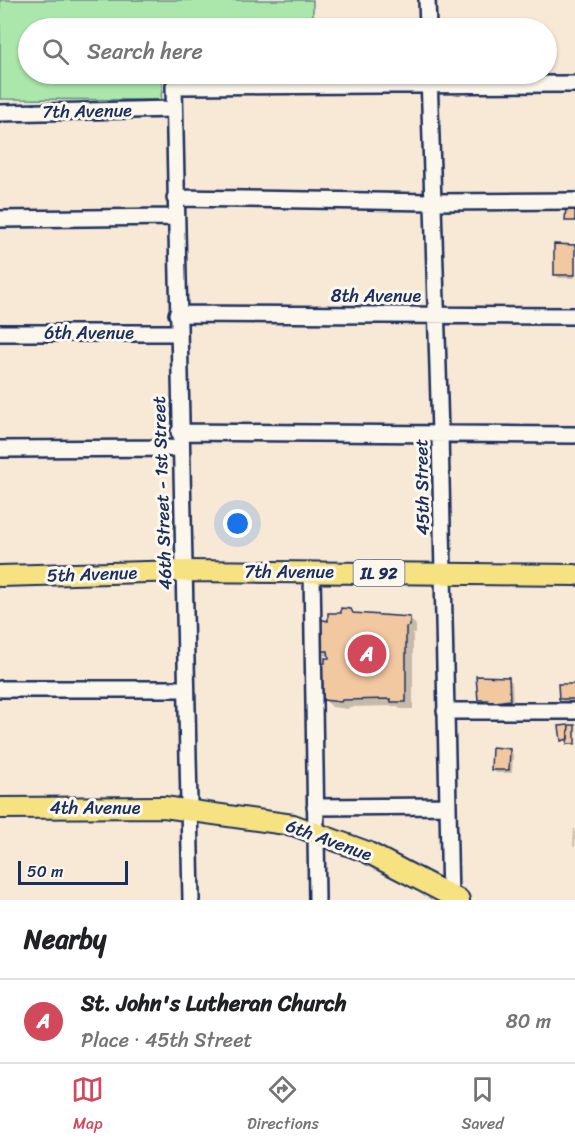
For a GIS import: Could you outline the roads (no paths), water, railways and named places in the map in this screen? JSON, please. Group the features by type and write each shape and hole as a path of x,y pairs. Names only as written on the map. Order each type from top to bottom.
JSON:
{"main road":[{"name":"7th Avenue","path":"184,572 575,575"},
{"name":"5th Avenue","path":"0,576 184,572"},
{"name":"4th Avenue","path":"0,808 164,807 189,811"},
{"name":"6th Avenue","path":"189,811 268,820 315,832 367,852 453,898"}],"street":[{"path":"427,0 428,18"},
{"path":"557,83 575,84"},
{"name":"46th Street - 1st Street","path":"191,900 179,432 174,86 247,84"},
{"name":"45th Street","path":"429,84 440,433 447,806 453,898"},
{"name":"7th Avenue","path":"0,113 174,109"},
{"path":"175,198 432,202 575,201"},
{"path":"0,219 175,217"},
{"name":"8th Avenue","path":"177,314 575,316"},
{"name":"6th Avenue","path":"0,333 178,333"},
{"path":"179,432 575,435"},
{"path":"0,449 180,448"},
{"path":"312,572 317,900"},
{"path":"0,689 186,689"},
{"path":"445,711 575,711"},
{"name":"6th Avenue","path":"315,807 447,806"}],"place":[{"name":"St. John's Lutheran Church","path":"367,654"}]}
